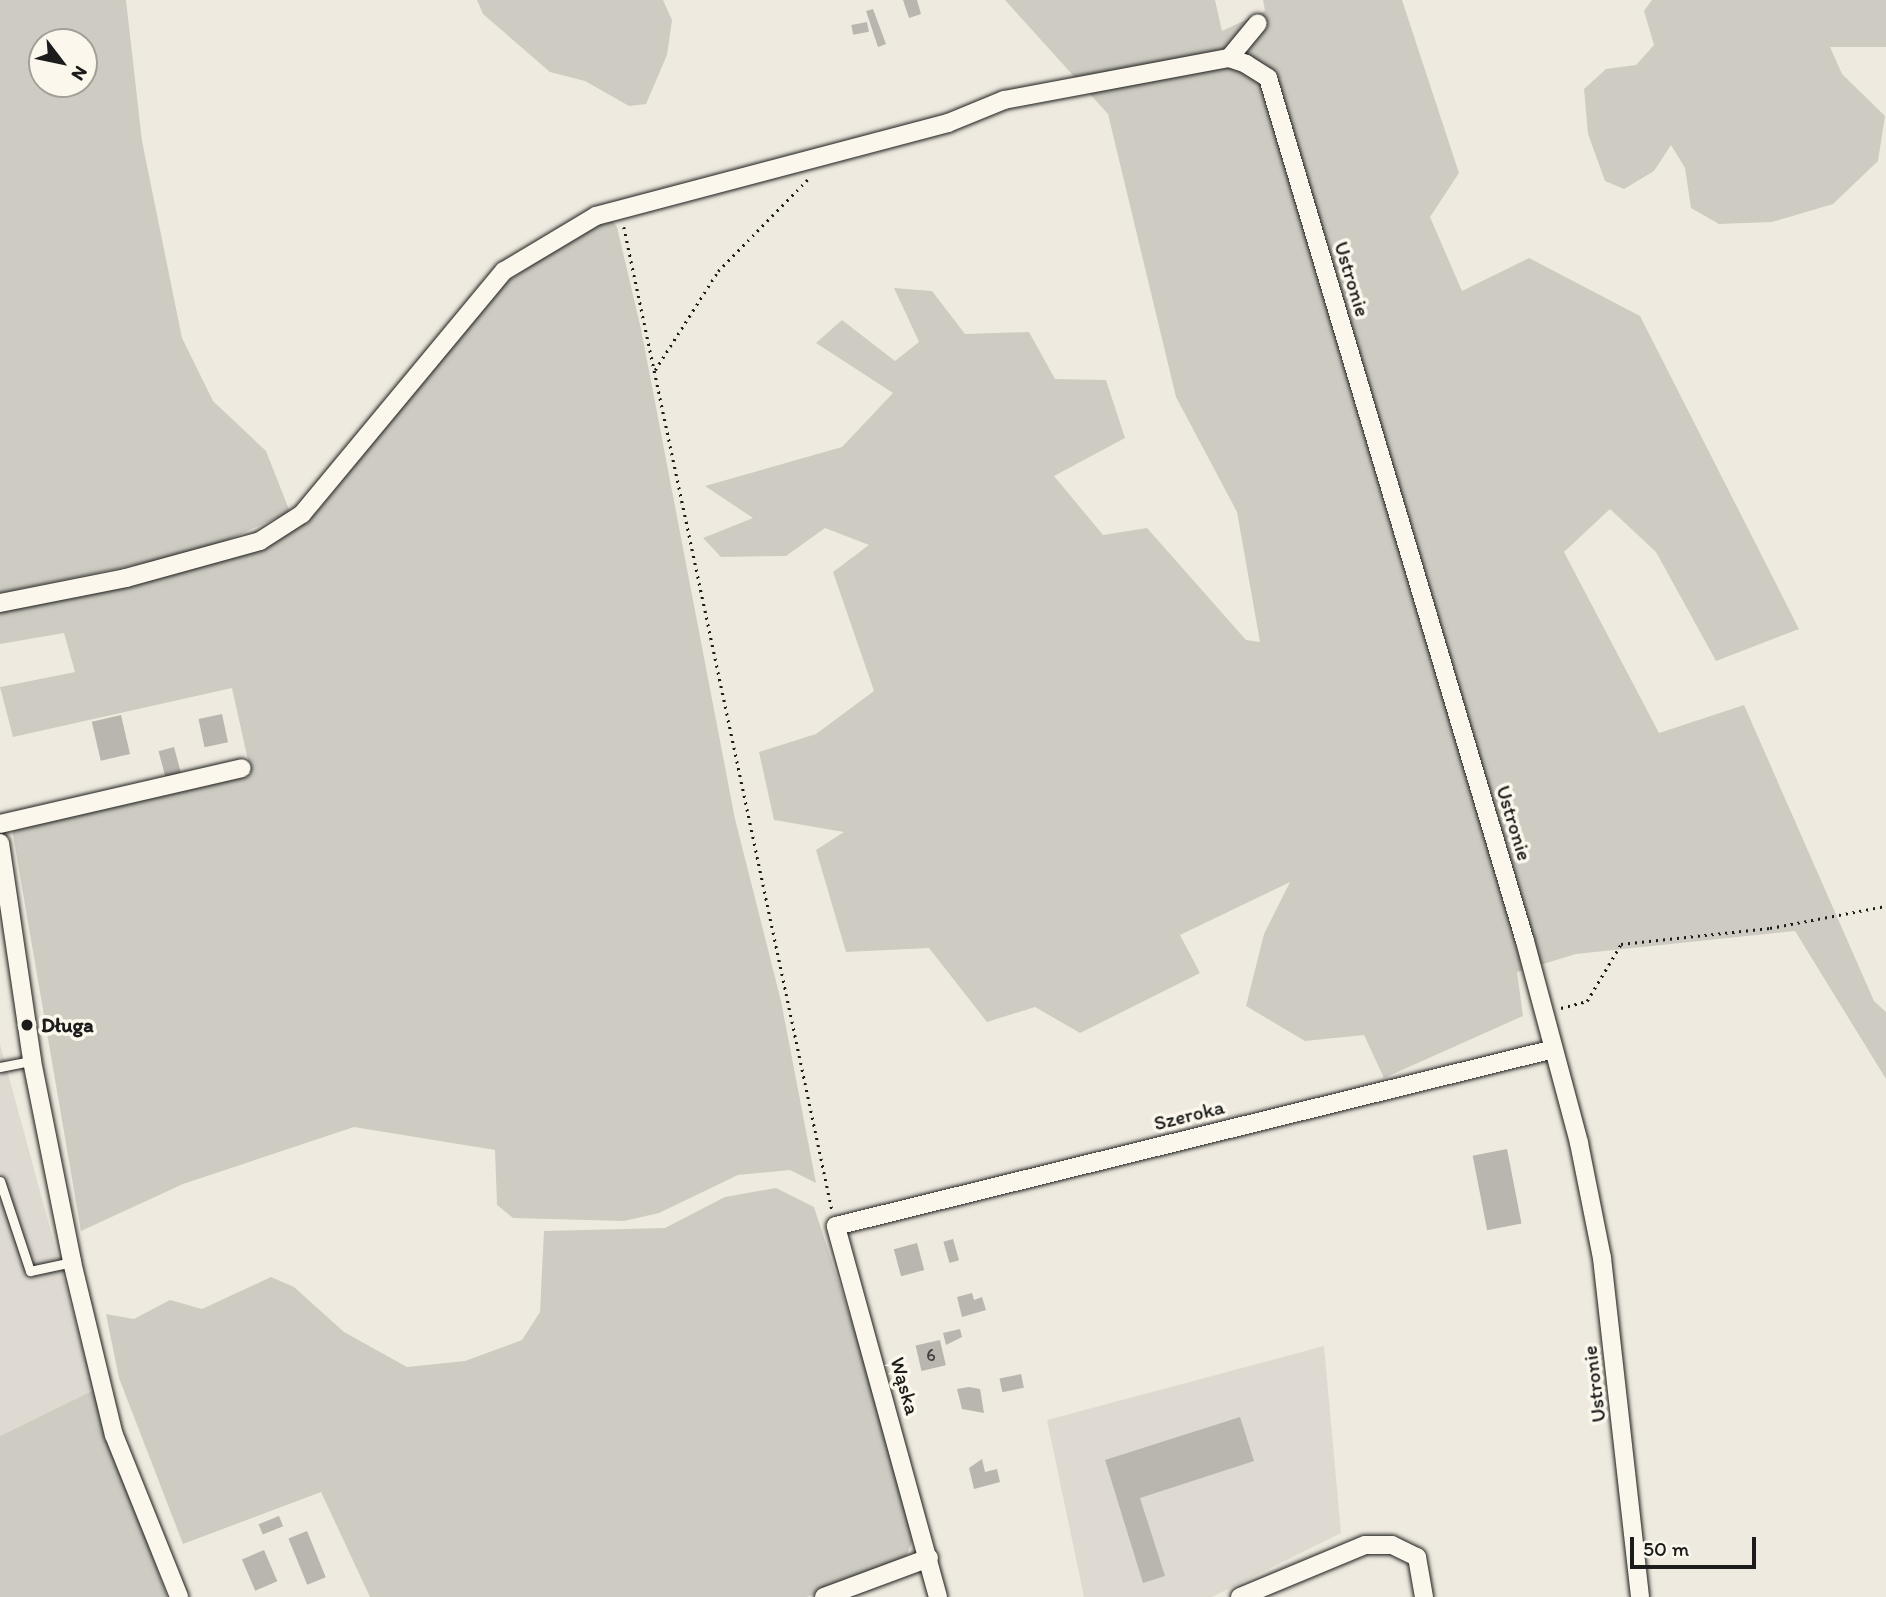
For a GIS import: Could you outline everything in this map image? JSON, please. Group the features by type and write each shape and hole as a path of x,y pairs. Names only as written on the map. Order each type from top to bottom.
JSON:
{"street":[{"path":"0,603 126,578 260,541 320,494 334,469 504,271 560,232 620,207 948,122 1004,100 1229,58 1258,23"},
{"name":"Ustronie","path":"1229,58 1268,78 1554,1049 1602,1258 1640,1597"},
{"path":"0,824 242,768"},
{"path":"0,843 6,918 72,1262 114,1435 179,1597"},
{"name":"Szeroka","path":"836,1226 1554,1049"},
{"name":"Wąska","path":"836,1226 938,1597"},
{"path":"1240,1597 1366,1545 1392,1545 1417,1557 1424,1597"},
{"path":"824,1597 929,1558"}],"lane":[{"path":"0,1067 32,1061"},
{"path":"0,1181 30,1271 72,1262"}],"path":[{"path":"655,370 718,271 837,152"},
{"path":"620,207 816,1126 815,1151 836,1226"},
{"path":"1544,1012 1587,1001 1621,944 1886,906"}],"shaded area":[{"path":"0,0 126,0 142,141 182,338 213,401 266,451 290,512 202,551 0,593"},
{"path":"477,0 663,0 672,20 667,55 646,104 629,106 585,81 550,72 483,14"},
{"path":"1005,0 1215,0 1222,31 1265,11 1263,0 1402,0 1459,173 1430,217 1462,291 1529,258 1640,316 1799,629 1716,661 1656,552 1610,509 1564,552 1659,733 1744,705 1874,1001 1886,1012 1886,1079 1795,931 1576,954 1517,972 1523,1016 1384,1078 1364,1035 1305,1041 1246,1006 1264,934 1290,882 1180,935 1200,973 1080,1033 1035,1007 987,1022 929,948 846,952 816,850 844,832 774,820 759,752 816,734 874,691 833,572 869,545 825,528 786,556 721,557 703,538 753,518 705,486 842,447 893,393 816,343 842,320 895,361 919,342 894,288 932,291 965,334 1029,332 1055,379 1106,380 1125,438 1054,476 1103,535 1147,528 1246,640 1260,642 1237,512 1176,397 1108,114"},
{"path":"1652,0 1886,0 1886,47 1830,47 1842,74 1885,116 1878,161 1833,204 1772,222 1719,224 1691,208 1685,168 1671,145 1654,171 1624,189 1605,181 1588,134 1584,89 1606,69 1636,65 1654,45 1644,11"},
{"path":"608,215 617,227 641,329 735,819 781,1001 816,1183 790,1170 738,1175 659,1213 624,1221 513,1218 497,1205 495,1150 354,1127 183,1184 81,1231 12,829 251,774 232,688 13,737 0,687 75,672 64,633 0,644 0,611 132,584 280,538 320,508 496,289"},
{"path":"0,1044 94,1390 0,1436"},
{"path":"776,1188 814,1207 886,1427 914,1536 905,1560 807,1597 370,1597 321,1492 183,1544 119,1378 106,1314 134,1319 170,1300 202,1309 271,1277 294,1287 344,1332 407,1367 465,1361 522,1340 540,1312 544,1231 665,1228 725,1197"},
{"path":"1324,1346 1341,1533 1212,1597 1084,1597 1047,1420"},
{"path":"94,1390 167,1597 0,1597 0,1436"}],"building":[{"path":"903,0 917,0 921,14 909,18"},
{"path":"873,9 886,44 878,47 866,11"},
{"path":"867,22 869,32 853,35 851,25"},
{"path":"222,714 228,742 205,747 199,719"},
{"path":"121,715 130,754 101,761 92,722"},
{"path":"174,747 181,774 166,778 159,751"},
{"path":"1507,1149 1522,1224 1487,1230 1473,1156"},
{"path":"953,1239 959,1260 949,1263 943,1242"},
{"path":"917,1243 924,1270 901,1276 894,1249"},
{"path":"972,1293 974,1300 982,1297 986,1310 962,1317 957,1297"},
{"path":"960,1329 962,1337 946,1345 943,1333"},
{"path":"940,1340 946,1365 921,1371 916,1346"},
{"path":"1021,1374 1024,1388 1002,1392 999,1379"},
{"path":"957,1389 980,1389 984,1413 962,1409"},
{"path":"1240,1417 1254,1461 1140,1498 1165,1576 1143,1583 1105,1460"},
{"path":"982,1459 985,1472 997,1469 1000,1482 974,1489 969,1468"},
{"path":"279,1516 283,1526 263,1534 259,1524"},
{"path":"307,1531 326,1577 307,1585 288,1538"},
{"path":"264,1550 277,1581 255,1591 242,1559"}],"place":[{"name":"Długa","path":"27,1025"}]}
